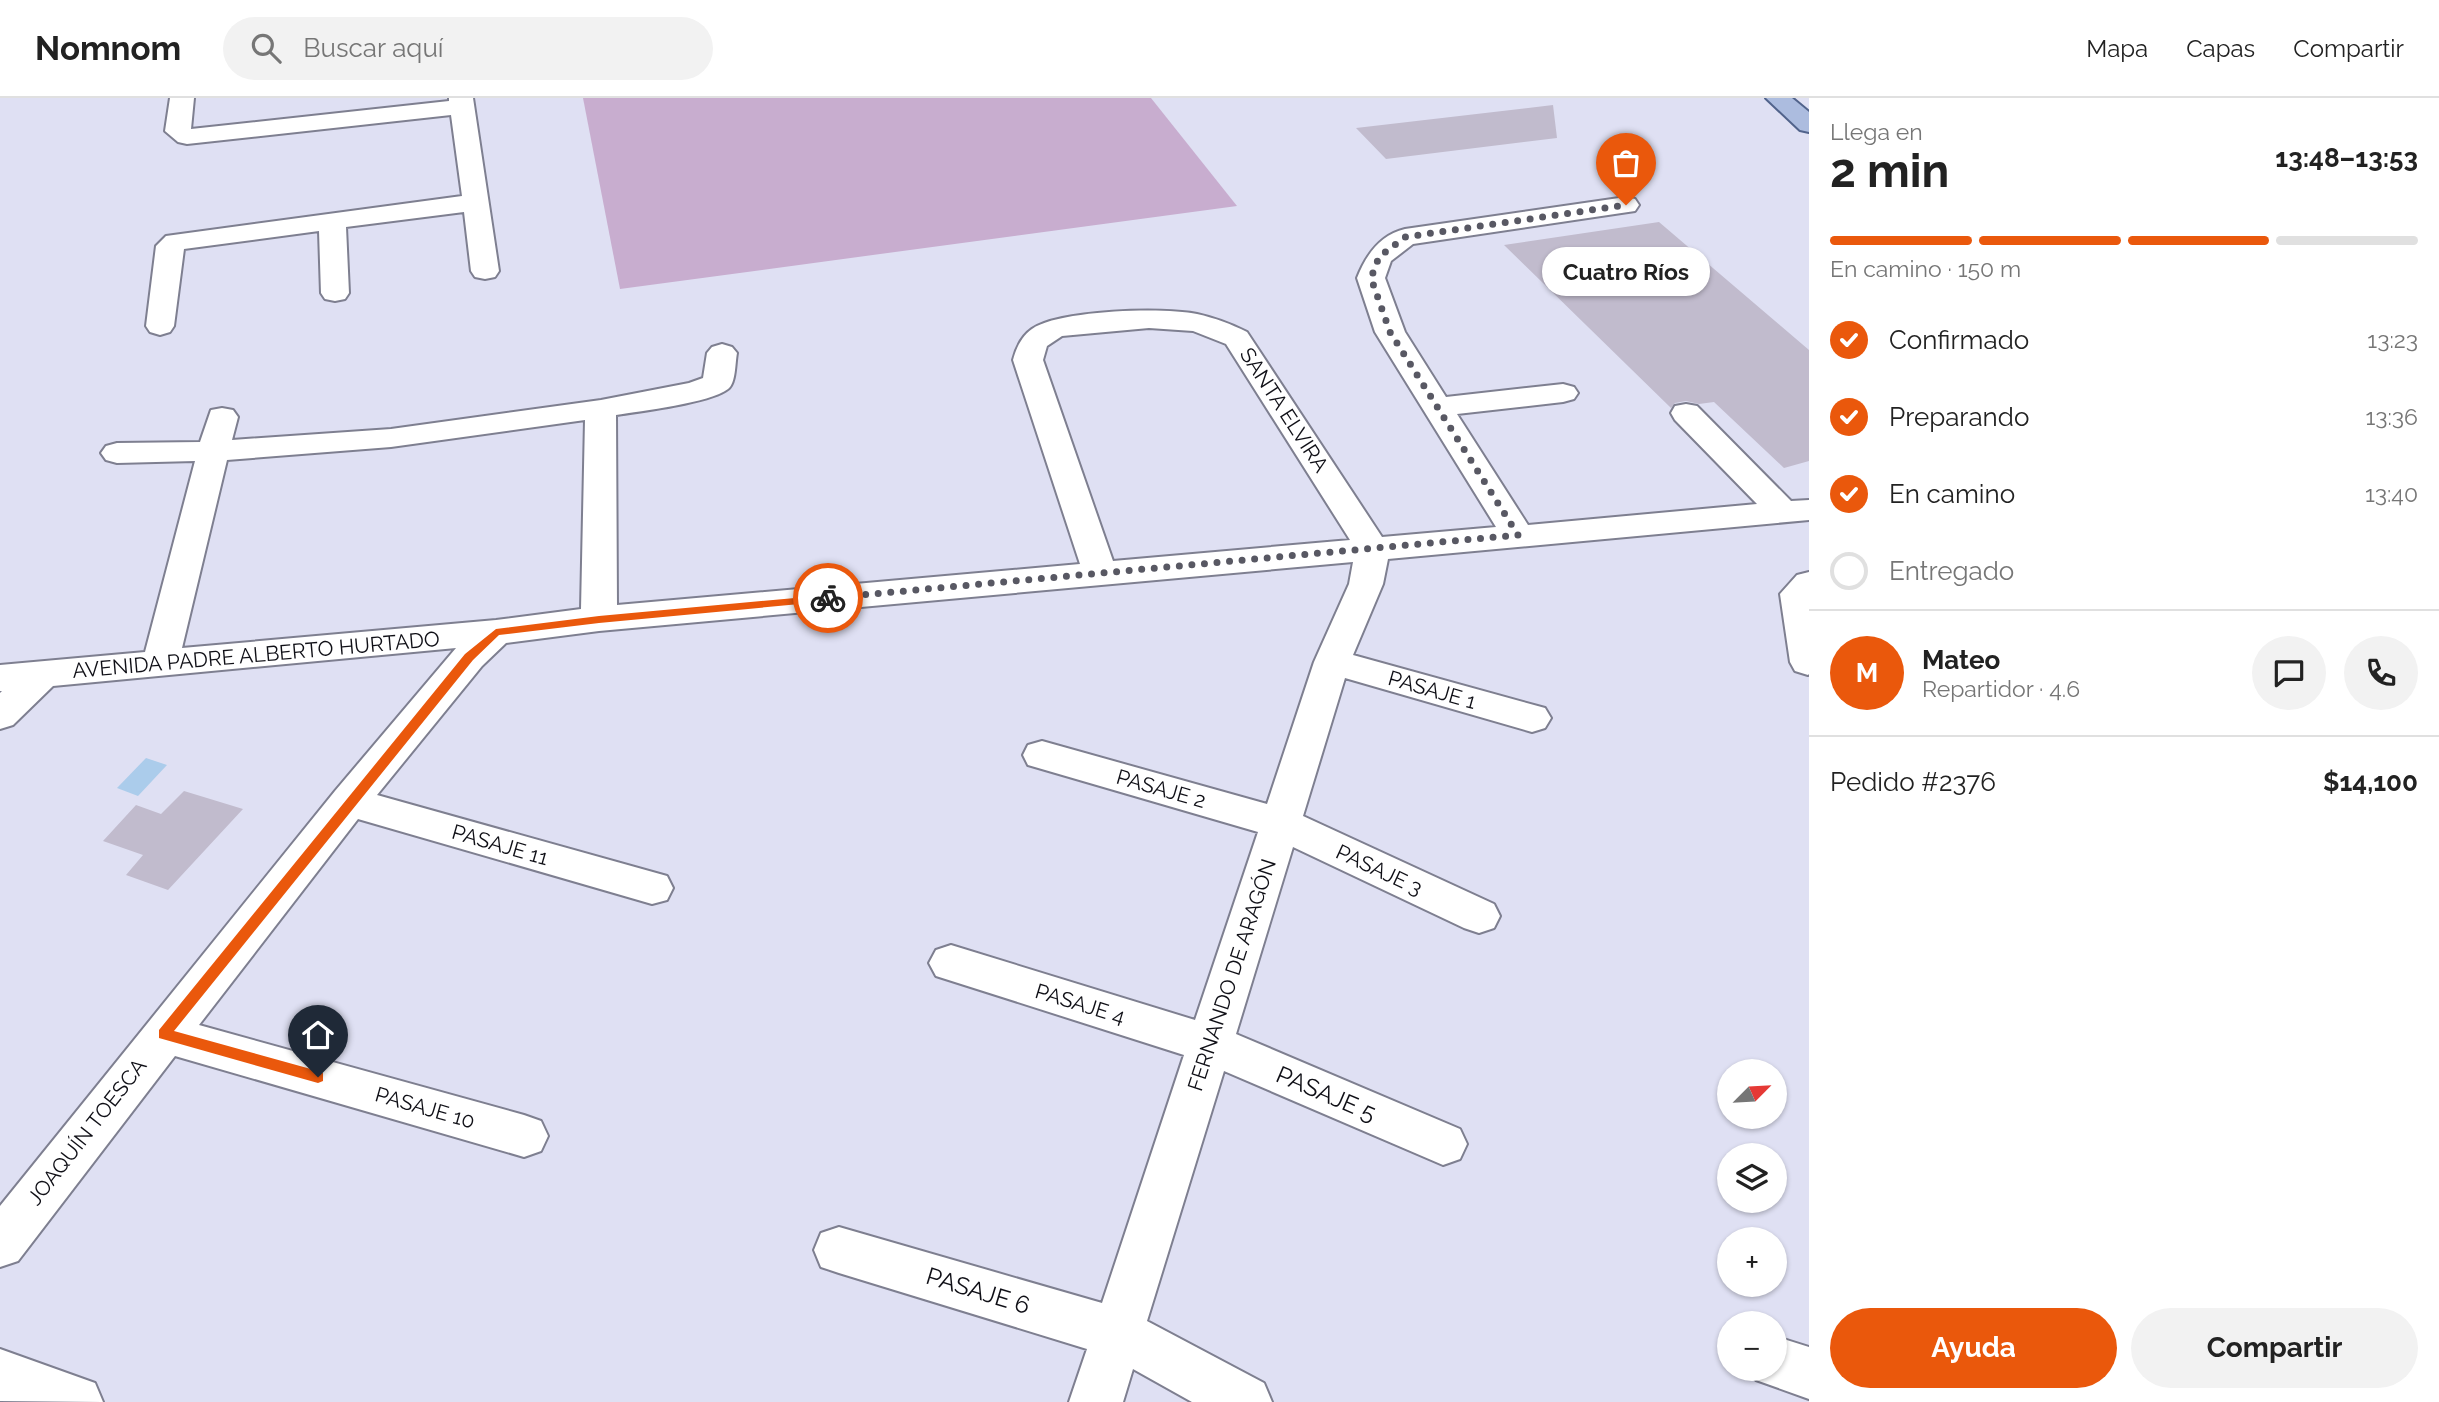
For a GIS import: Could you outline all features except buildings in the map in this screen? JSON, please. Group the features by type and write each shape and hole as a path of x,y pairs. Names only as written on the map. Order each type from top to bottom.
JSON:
{"main road":[{"path":"1779,98 1809,114"},
{"path":"1779,98 1809,125"}],"street":[{"path":"182,98 177,131 187,137 333,110 461,102 485,271"},
{"path":"160,326 170,246 176,242 476,202"},
{"path":"1518,535 1390,332 1371,278 1379,257 1405,237 1626,205"},
{"path":"332,220 335,293"},
{"name":"SANTA ELVIRA","path":"1100,574 1028,360 1030,347 1041,335 1056,328 1175,320 1204,322 1237,338 1367,536 1373,550"},
{"path":"117,453 213,451 391,438 601,409 696,391 717,383 722,353"},
{"path":"1438,407 1563,393"},
{"path":"599,619 601,409"},
{"path":"1699,412 1802,506"},
{"path":"160,664 222,417"},
{"path":"1802,506 1803,489 1809,482"},
{"name":"AVENIDA PADRE ALBERTO HURTADO","path":"0,678 496,632 599,619 1373,550 1802,506"},
{"name":"FERNANDO DE ARAGÓN","path":"1096,1402 1332,662 1366,584 1373,550"},
{"path":"1808,662 1797,594 1809,583"},
{"name":"JOAQUÍN TOESCA","path":"0,1244 349,802 469,657 496,632"},
{"name":"PASAJE 1","path":"1332,662 1532,718"},
{"path":"0,715 42,675"},
{"name":"PASAJE 2","path":"1042,755 1280,823"},
{"name":"PASAJE 11","path":"349,802 652,888"},
{"name":"PASAJE 3","path":"1280,823 1479,916"},
{"name":"PASAJE 4","path":"951,963 1210,1044"},
{"name":"PASAJE 10","path":"164,1034 524,1136"},
{"name":"PASAJE 5","path":"1210,1044 1443,1144"},
{"name":"PASAJE 6","path":"839,1250 1118,1333 1244,1402"},
{"path":"1787,1366 1809,1373"},
{"path":"0,1375 76,1402"}],"shaded area":[{"path":"583,98 1151,98 1237,206 620,289"}],"water":[{"path":"146,758 167,765 138,796 117,788"}],"way so far":[{"path":"828,598 1518,535 1390,332 1371,278 1379,257 1405,237 1626,205"}],"place":[{"name":"Cuatro Ríos","path":"1626,205"}],"route":[{"path":"318,1077 164,1034 469,657 496,632 599,619 828,598"}]}
